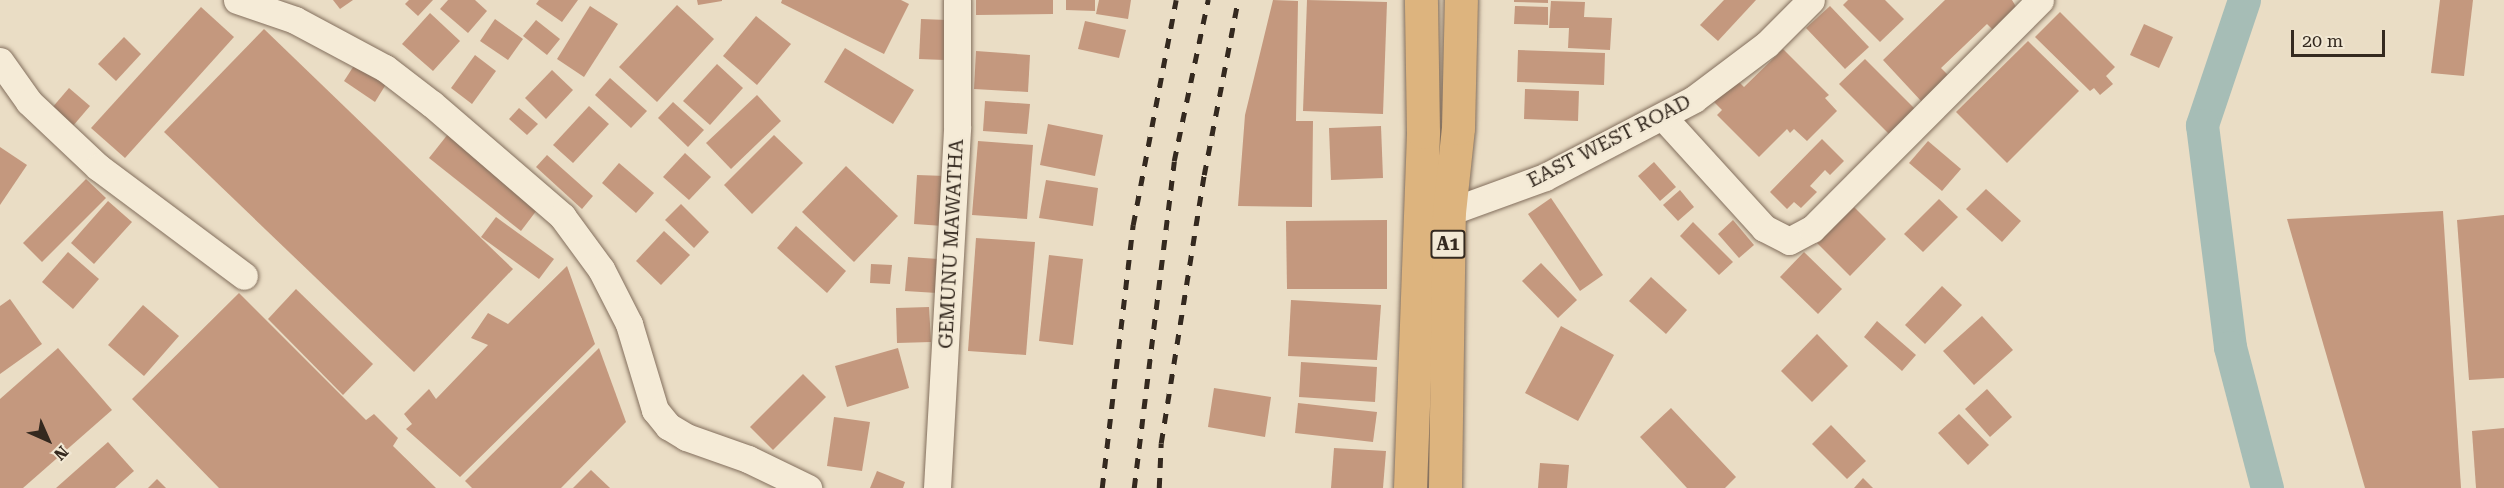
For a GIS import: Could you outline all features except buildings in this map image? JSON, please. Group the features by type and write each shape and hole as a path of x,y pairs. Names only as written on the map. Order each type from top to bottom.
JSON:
{"highway":[{"name":"A1","path":"1410,488 1423,132 1421,0"},
{"name":"A1","path":"1445,488 1449,212 1458,129 1461,0"}],"street":[{"path":"237,0 295,20 385,68 432,104 562,216 601,269 629,324 655,410 668,426 686,437 748,459 808,488"},
{"name":"GEMUNU MAWATHA","path":"937,488 957,127 957,0"},
{"name":"EAST WEST ROAD","path":"1449,212 1545,177 1694,99 1767,44 1811,0"},
{"path":"1663,117 1764,228 1789,242 1812,229 2040,0"},
{"path":"0,61 29,102 98,167 244,276"}],"waterway":[{"path":"2244,0 2202,125 2230,347 2267,488"}],"railway":[{"path":"1102,488 1133,225 1176,0"},
{"path":"1134,488 1174,161 1208,0"},
{"path":"1159,488 1161,443 1204,175 1238,0"}]}
